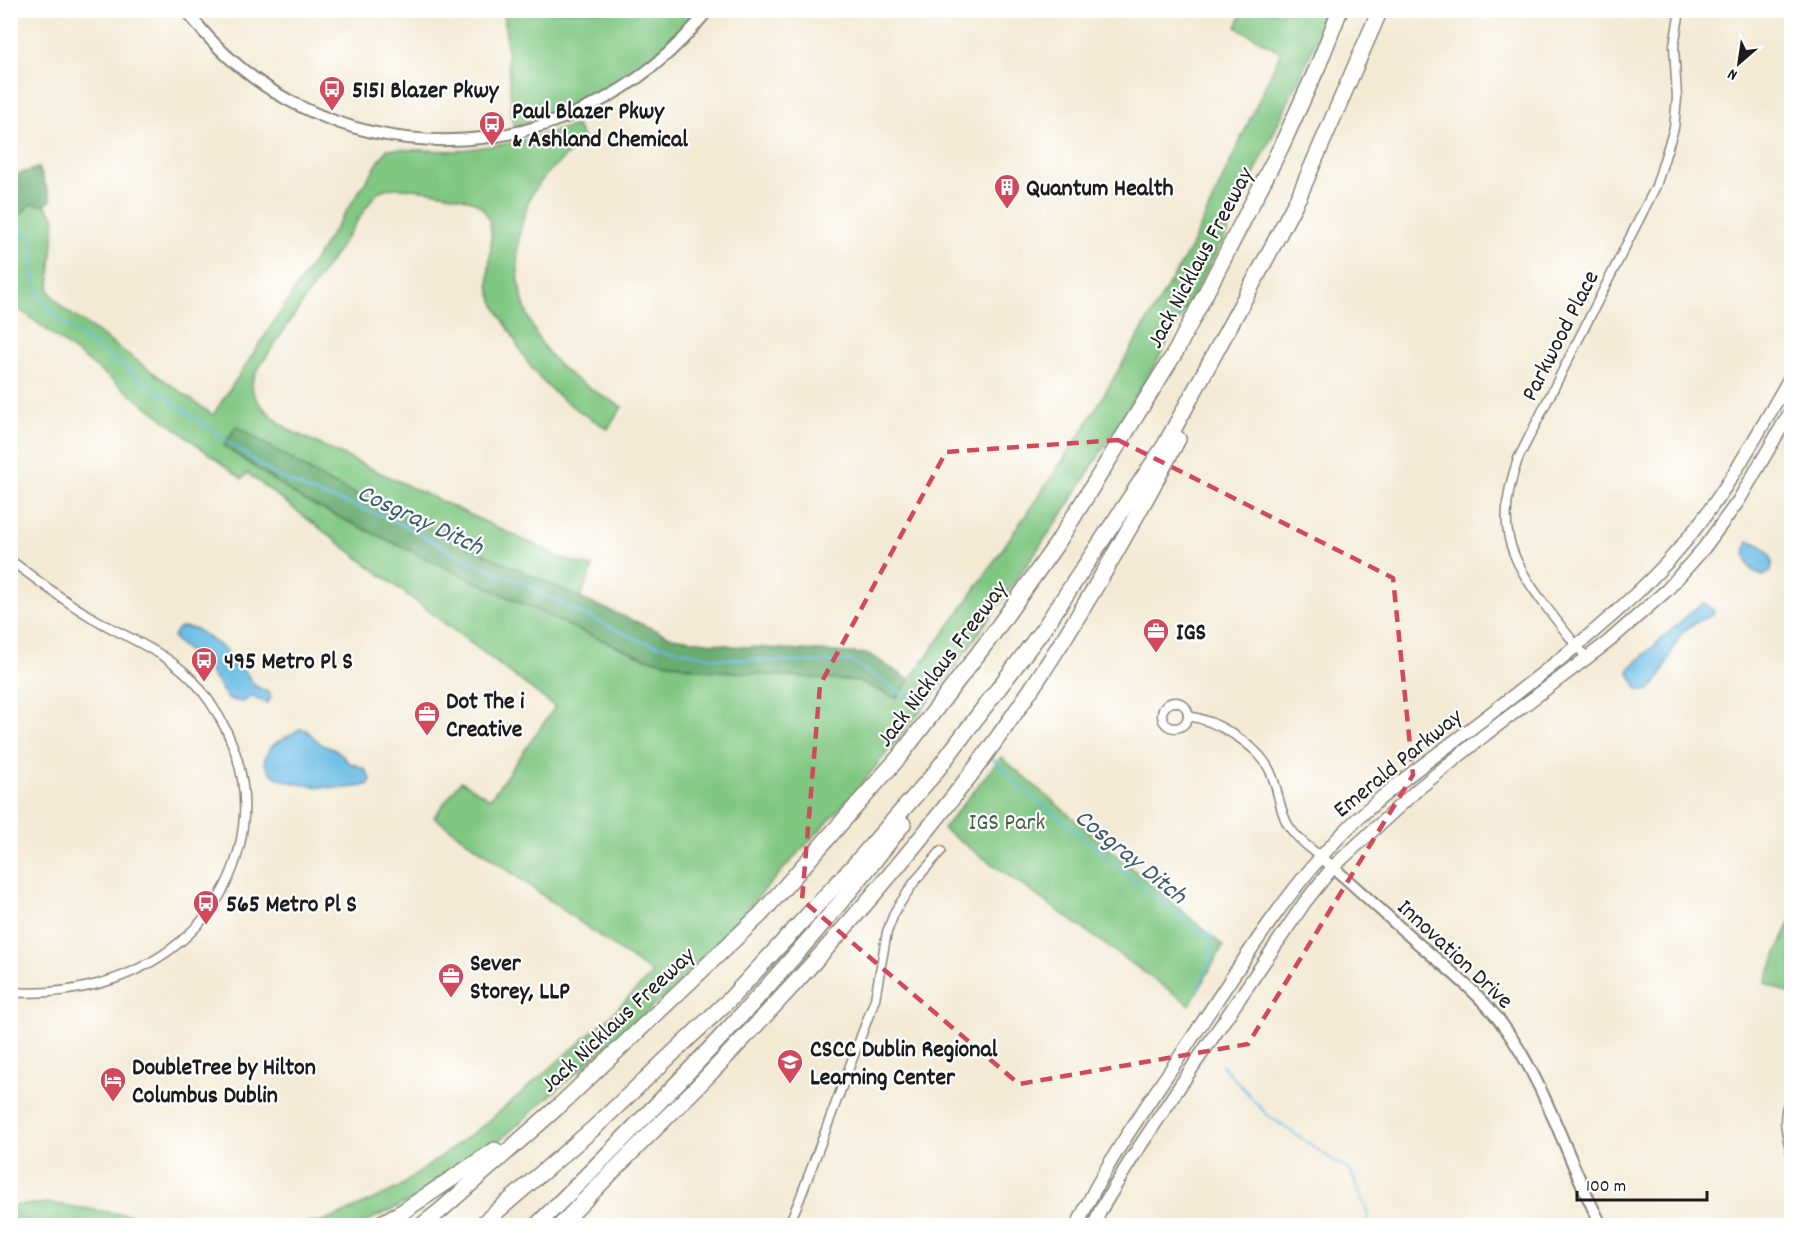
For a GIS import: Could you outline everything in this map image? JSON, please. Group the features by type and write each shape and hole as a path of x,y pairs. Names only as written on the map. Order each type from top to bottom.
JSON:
{"highway":[{"name":"Jack Nicklaus Freeway","path":"421,1226 575,1091 761,914 900,756 999,625 1058,542 1176,351 1281,147 1318,66 1340,10"},
{"path":"560,1226 710,1073 833,940 914,845 1010,722 1084,605 1149,494 1222,357 1299,196 1380,10"},
{"path":"480,1226 594,1128 730,999 856,863 934,774 1044,628 1165,445 1299,196"},
{"path":"536,1226 683,1079 820,929 928,790 979,716"},
{"path":"376,1226 476,1165 575,1091"}],"main road":[{"name":"Emerald Parkway","path":"1077,1226 1117,1150 1293,890 1342,834 1390,790 1577,646 1653,578 1707,515 1724,491 1791,374"},
{"name":"Emerald Parkway","path":"1094,1226 1100,1211 1132,1158 1305,903 1333,867 1418,789 1637,618 1686,570 1739,500 1791,409"}],"street":[{"path":"186,10 210,40 244,70 265,86 293,102 330,119 358,128 404,138 450,141 484,139 527,131 569,117 605,100 654,67 684,39 708,10"},
{"name":"Parkwood Place","path":"1587,658 1530,586 1514,558 1506,524 1508,491 1518,459 1656,186 1668,154 1676,108 1674,46 1680,10"},
{"path":"10,560 87,615 167,658 198,685 218,714 232,741 238,759 245,803 243,827 235,865 227,884 210,912 178,944 140,968 98,984 48,993 10,992"},
{"path":"1188,716 1214,723 1247,745 1264,760 1271,772 1289,826 1298,838 1321,857"},
{"path":"788,1226 874,999 887,932 895,911 915,881 941,850"},
{"name":"Innovation Drive","path":"1321,857 1488,1006 1505,1028 1517,1046 1549,1110 1602,1226"},
{"path":"1791,1092 1784,1110 1791,1156"}],"highlighted area":[{"path":"1118,440 1393,578 1413,775 1248,1044 1019,1084 802,900 820,685 946,452"}],"green space":[{"path":"504,11 697,11 658,51 614,84 566,108 513,126"},
{"path":"1243,11 1327,11 1310,55 1226,235 1153,368 1067,507 948,677 855,792 666,996 625,1029 505,1136 410,1201 359,1225 293,1225 326,1221 396,1189 485,1124 606,1020 652,974 434,817 461,781 490,799 555,707 247,473 242,479 11,303 10,173 15,175 39,168 51,200 45,205 55,218 49,291 63,308 213,415 387,149 456,151 517,142 576,125 584,140 548,173 528,202 520,234 518,276 528,317 550,354 564,370 622,407 608,429 549,388 533,370 500,315 489,285 490,223 480,206 462,198 402,188 382,190 372,199 258,369 252,383 252,390 260,404 291,431 569,561 593,567 580,598 325,480 236,426 224,446 303,500 576,629 645,658 705,670 858,681 896,698 963,607 1082,432 1191,247 1281,52 1236,27"},
{"path":"39,168 51,200 45,205 31,204 11,224 11,173 15,175"},
{"path":"236,426 325,480 580,598 672,637 734,646 869,654 910,680 896,698 858,681 705,670 645,658 576,629 303,500 224,446"},
{"name":"IGS Park","path":"1001,757 1223,946 1190,1005 943,829"},
{"path":"1791,919 1791,994 1765,983"},
{"path":"48,1203 197,1225 11,1225 11,1206"}],"water":[{"path":"1748,541 1760,545 1770,555 1772,566 1763,576 1753,570 1747,562"},
{"path":"1703,604 1714,611 1713,615 1694,623 1684,631 1674,645 1655,685 1648,691 1638,689 1629,673 1630,668 1693,610"},
{"path":"178,628 196,629 227,651 230,662 234,666 244,670 255,686 270,693 271,698 267,703 252,697 242,702 228,699 206,666 173,636"},
{"path":"299,729 306,730 322,745 338,751 348,762 365,769 371,779 369,784 348,788 319,787 291,782 272,774 264,762 269,749"}],"waterway":[{"name":"Cosgray Ditch","path":"10,220 23,230 34,246 33,268 37,289 44,303 62,322 273,474 317,494 356,506 401,524 463,558 521,582 641,641 713,658 799,662 851,661 911,699"},
{"name":"Cosgray Ditch","path":"992,758 1023,790 1064,821 1128,876 1196,929 1211,935 1211,956 1198,990"},
{"name":"Cosgray Ditch","path":"1222,1065 1267,1115 1351,1172 1366,1208 1370,1226"}],"place":[{"name":"5151 Blazer Pkwy","path":"332,112"},
{"name":"Paul Blazer Pkwy & Ashland Chemical","path":"492,147"},
{"name":"Quantum Health","path":"1007,210"},
{"name":"IGS","path":"1156,654"},
{"name":"495 Metro Pl S","path":"204,683"},
{"name":"Dot The i Creative","path":"427,737"},
{"name":"565 Metro Pl S","path":"206,926"},
{"name":"Sever Storey, LLP","path":"451,999"},
{"name":"CSCC Dublin Regional Learning Center","path":"790,1085"},
{"name":"DoubleTree by Hilton Columbus Dublin","path":"113,1103"}]}
